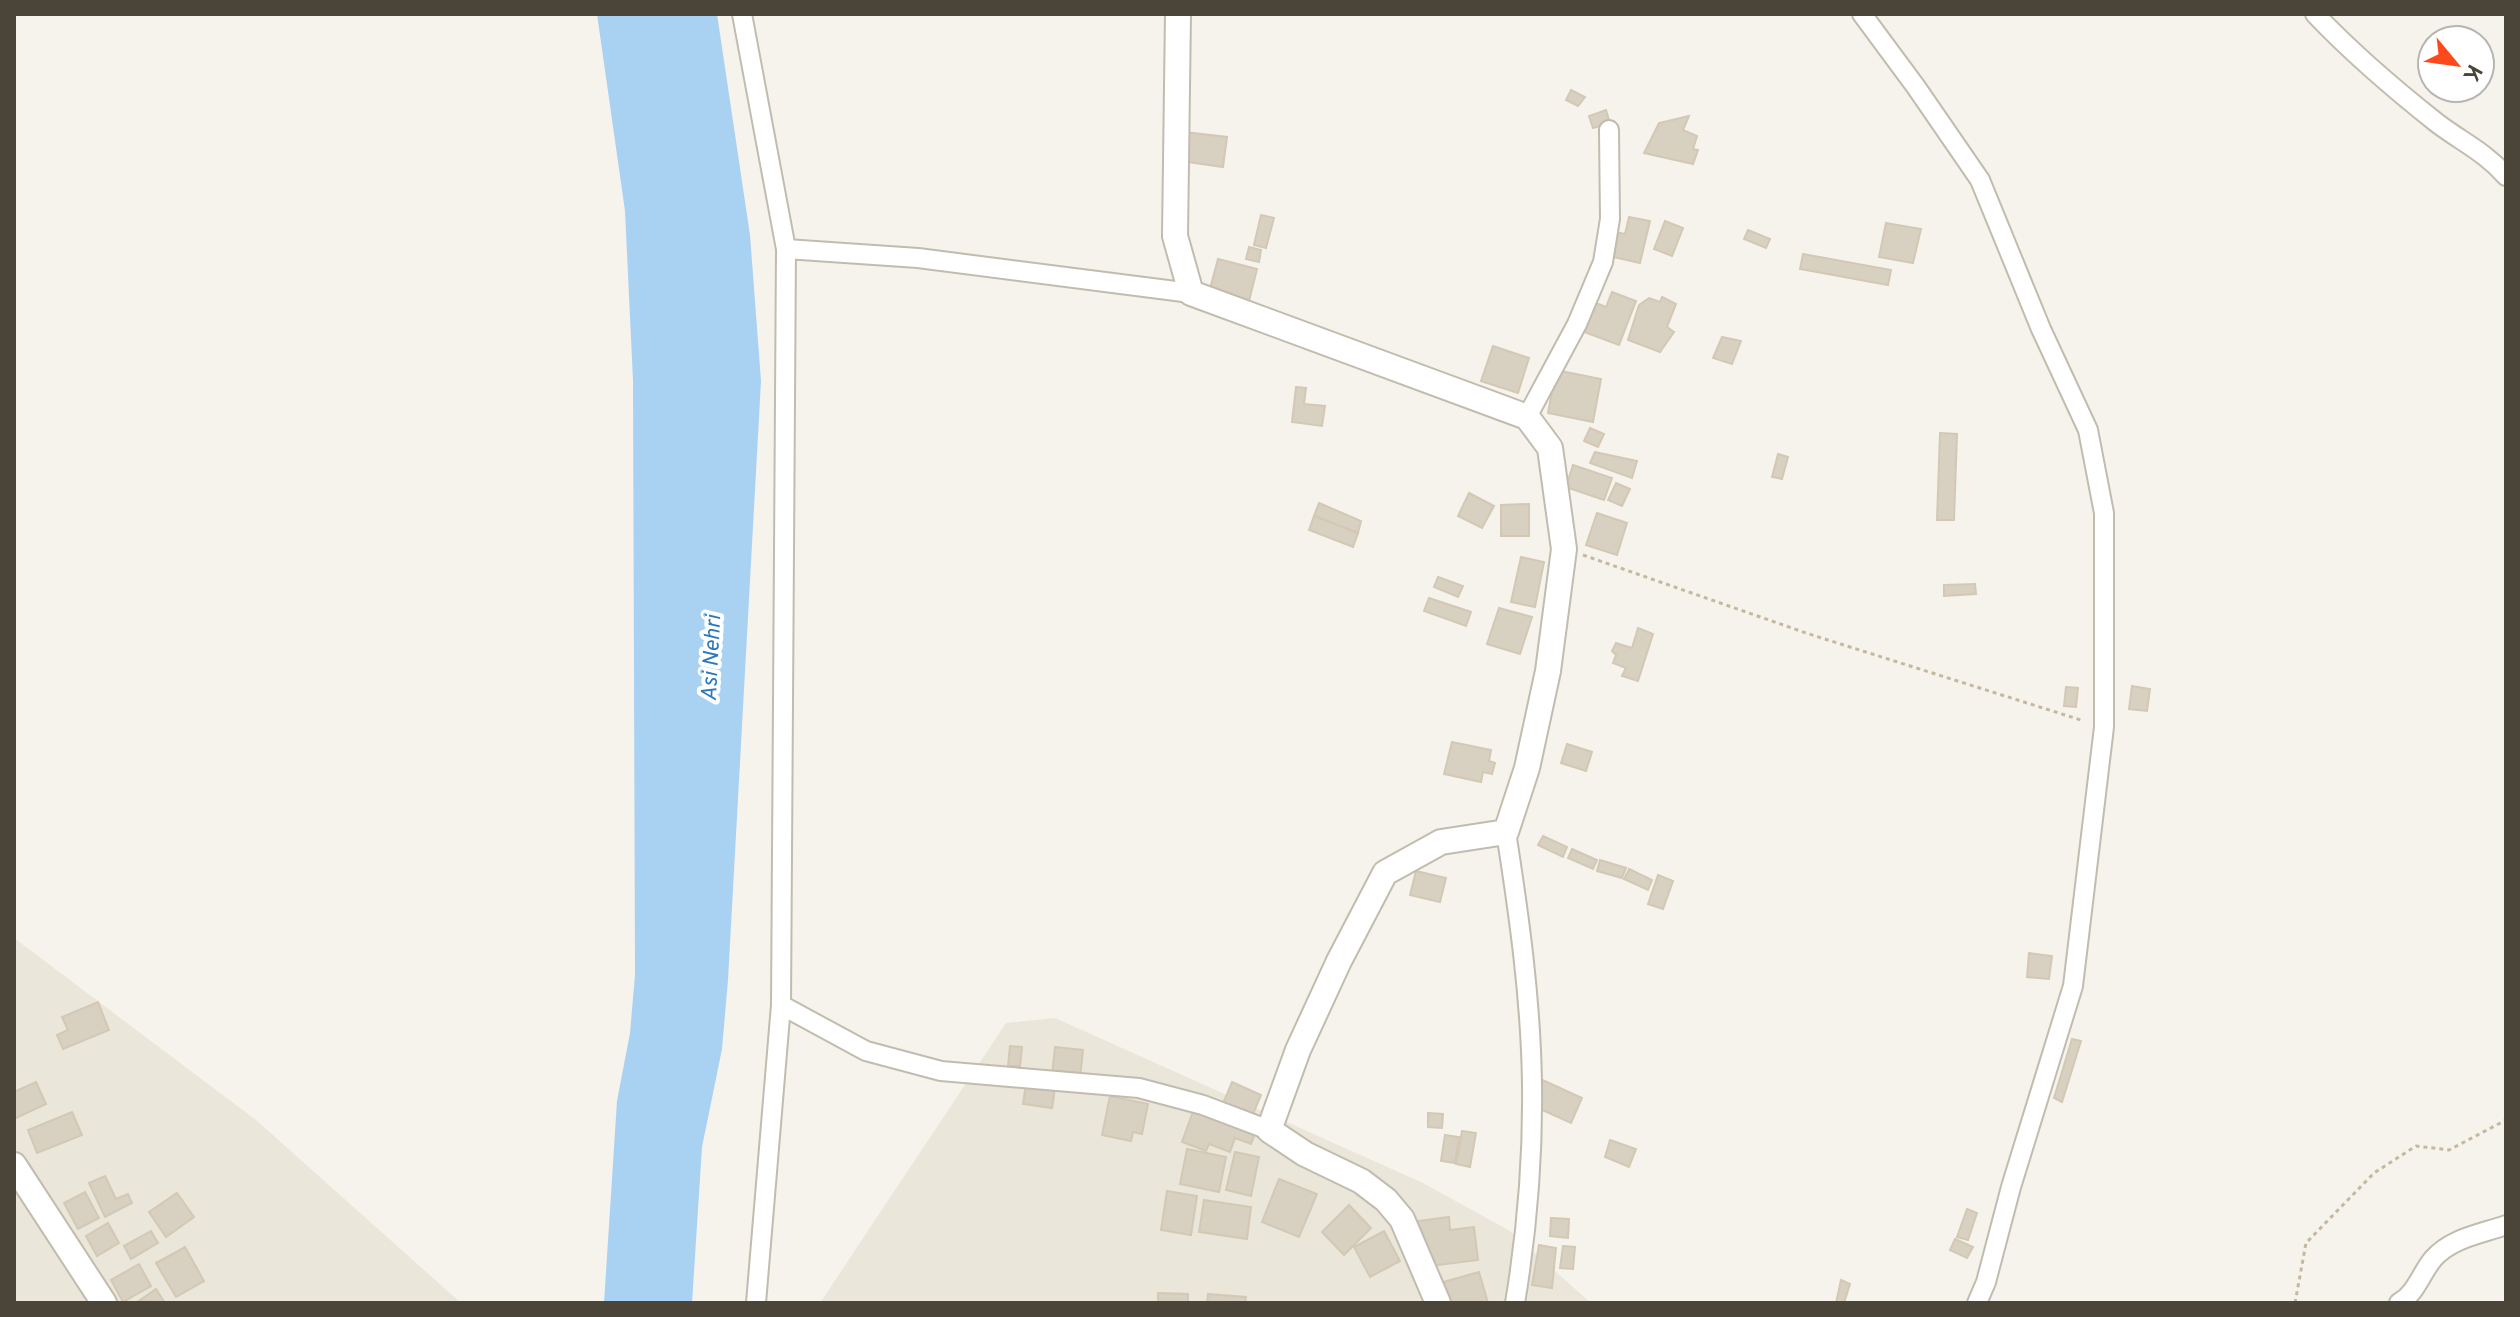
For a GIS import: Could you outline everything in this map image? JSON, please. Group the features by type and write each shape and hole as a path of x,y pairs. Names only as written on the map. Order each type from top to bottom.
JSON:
{"street":[{"path":"742,14 786,249 781,1005 756,1303"},
{"path":"1178,14 1175,236 1191,293"},
{"path":"1862,14 1980,180 2041,329 2088,430 2104,513 2104,727 2073,986 2011,1187 1986,1282 1977,1303"},
{"path":"2315,14 2394,90 2490,158 2506,176"},
{"path":"1527,417 1577,324 1603,262 1610,219 1609,130"},
{"path":"786,249 918,258 1191,293 1527,417 1550,448 1564,549 1548,671 1527,768 1506,832 1527,995 1532,1086 1525,1241 1515,1303"},
{"path":"1269,1130 1298,1050 1339,961 1385,873 1441,842 1506,832"},
{"path":"781,1005 866,1051 941,1071 1139,1088 1203,1105 1269,1130 1305,1154 1361,1181 1386,1200 1402,1219 1438,1303"},
{"path":"14,1165 104,1303"},
{"path":"2399,1303 2411,1296 2432,1261 2448,1245 2506,1225"}],"path":[{"path":"1564,549 1607,561 1809,634 2104,727"},
{"path":"2295,1303 2306,1243 2374,1173 2416,1146 2449,1150 2506,1120"}],"shaded area":[{"path":"14,938 256,1120 461,1303 14,1303"},
{"path":"1055,1018 1423,1183 1510,1231 1591,1303 820,1303 1006,1023"}],"water":[{"name":"Asi Nehri","path":"597,14 717,14 750,235 761,381 728,980 722,1049 702,1147 692,1303 604,1303 617,1101 630,1033 635,975 633,380 625,211"}],"building":[{"path":"1571,90 1585,97 1578,106 1566,100"},
{"path":"1606,110 1610,123 1593,128 1589,116"},
{"path":"1689,116 1683,130 1697,136 1693,149 1698,150 1693,164 1644,153 1659,123"},
{"path":"1184,132 1227,137 1223,167 1180,161"},
{"path":"1261,215 1274,218 1266,248 1254,245"},
{"path":"1629,217 1650,221 1640,263 1609,256 1615,232 1625,234"},
{"path":"1665,221 1683,228 1672,256 1654,249"},
{"path":"1886,223 1921,229 1913,263 1879,257"},
{"path":"1748,230 1770,239 1766,248 1744,239"},
{"path":"1249,247 1261,250 1259,262 1246,259"},
{"path":"1803,254 1891,270 1888,285 1800,269"},
{"path":"1218,259 1257,269 1248,305 1208,296"},
{"path":"1612,292 1636,301 1619,345 1584,332 1596,303 1606,307"},
{"path":"1662,297 1676,304 1667,327 1674,332 1660,352 1628,340 1639,305 1649,298 1660,302"},
{"path":"1722,337 1741,341 1732,364 1713,358"},
{"path":"1493,346 1529,358 1518,393 1481,381"},
{"path":"1556,370 1601,379 1593,422 1548,413"},
{"path":"1296,387 1306,388 1304,404 1325,406 1322,426 1292,422"},
{"path":"1590,428 1604,434 1598,447 1584,441"},
{"path":"1940,433 1957,434 1954,520 1937,520"},
{"path":"1595,452 1637,461 1632,478 1590,463"},
{"path":"1778,454 1788,457 1782,479 1772,477"},
{"path":"1573,465 1612,478 1604,500 1566,487"},
{"path":"1616,483 1630,489 1622,506 1608,500"},
{"path":"1469,493 1494,506 1482,528 1458,516"},
{"path":"1319,503 1361,521 1358,533 1314,516"},
{"path":"1529,504 1529,536 1501,536 1501,505"},
{"path":"1597,513 1627,523 1617,555 1586,545"},
{"path":"1314,516 1358,533 1353,547 1309,530"},
{"path":"1521,557 1544,562 1535,607 1511,602"},
{"path":"1438,577 1463,586 1458,597 1434,587"},
{"path":"1975,584 1976,594 1944,596 1944,585"},
{"path":"1429,598 1471,612 1466,626 1424,611"},
{"path":"1499,608 1532,617 1520,654 1487,644"},
{"path":"1638,628 1653,634 1638,681 1622,676 1626,668 1613,663 1616,655 1612,651 1616,643 1632,648"},
{"path":"2132,686 2150,689 2147,711 2129,709"},
{"path":"2066,687 2078,688 2076,707 2064,706"},
{"path":"1452,742 1491,750 1489,761 1495,763 1492,774 1483,772 1481,782 1444,774"},
{"path":"1567,744 1592,752 1586,771 1561,763"},
{"path":"1543,836 1567,847 1563,857 1538,845"},
{"path":"1572,849 1597,860 1593,869 1568,858"},
{"path":"1600,860 1626,868 1622,878 1597,871"},
{"path":"1629,869 1652,880 1648,890 1624,879"},
{"path":"1416,871 1446,878 1440,902 1410,895"},
{"path":"1658,875 1673,881 1663,909 1648,904"},
{"path":"2029,953 2052,956 2049,979 2027,977"},
{"path":"98,1002 109,1030 63,1049 57,1035 68,1030 62,1017"},
{"path":"2072,1039 2081,1041 2062,1102 2054,1098"},
{"path":"1010,1046 1022,1047 1020,1066 1008,1066"},
{"path":"1055,1047 1083,1050 1080,1078 1052,1075"},
{"path":"1538,1078 1582,1098 1571,1123 1538,1108"},
{"path":"36,1082 46,1104 14,1119 14,1092"},
{"path":"1232,1082 1261,1095 1251,1119 1222,1106"},
{"path":"1026,1084 1055,1088 1052,1108 1023,1104"},
{"path":"1110,1096 1148,1104 1142,1134 1133,1132 1131,1141 1102,1135"},
{"path":"1194,1109 1256,1131 1251,1144 1235,1138 1230,1152 1209,1144 1206,1151 1182,1142"},
{"path":"72,1112 82,1135 37,1153 28,1130"},
{"path":"1428,1113 1443,1114 1442,1128 1428,1127"},
{"path":"1462,1131 1476,1133 1470,1167 1456,1164"},
{"path":"1445,1135 1459,1137 1455,1163 1441,1161"},
{"path":"1610,1140 1636,1149 1629,1167 1605,1157"},
{"path":"1187,1149 1226,1157 1219,1192 1180,1184"},
{"path":"1235,1152 1259,1157 1251,1196 1226,1190"},
{"path":"105,1176 116,1199 128,1194 132,1203 105,1217 89,1183"},
{"path":"1279,1179 1317,1194 1299,1237 1262,1222"},
{"path":"1167,1191 1197,1196 1191,1235 1161,1230"},
{"path":"85,1192 99,1218 78,1229 64,1203"},
{"path":"177,1193 194,1217 166,1237 149,1212"},
{"path":"1204,1200 1251,1207 1247,1239 1199,1232"},
{"path":"1349,1205 1371,1228 1344,1255 1322,1232"},
{"path":"1967,1209 1977,1213 1968,1240 1957,1237"},
{"path":"1449,1217 1450,1230 1474,1227 1478,1260 1423,1267 1418,1221"},
{"path":"1551,1218 1569,1219 1568,1238 1550,1236"},
{"path":"108,1223 119,1243 97,1256 86,1236"},
{"path":"151,1231 158,1243 131,1259 124,1246"},
{"path":"1384,1231 1400,1261 1370,1277 1354,1247"},
{"path":"1955,1239 1973,1247 1967,1258 1950,1250"},
{"path":"1539,1245 1556,1248 1552,1288 1532,1285"},
{"path":"1563,1246 1575,1247 1573,1269 1560,1268"},
{"path":"185,1247 204,1281 176,1297 156,1263"},
{"path":"139,1264 151,1286 123,1302 111,1280"},
{"path":"1479,1272 1488,1303 1445,1303 1440,1283"},
{"path":"1841,1280 1850,1284 1844,1303 1836,1303"},
{"path":"156,1289 165,1303 136,1303"},
{"path":"1158,1293 1188,1294 1188,1303 1158,1303"},
{"path":"1208,1294 1246,1297 1245,1303 1207,1303"}]}
